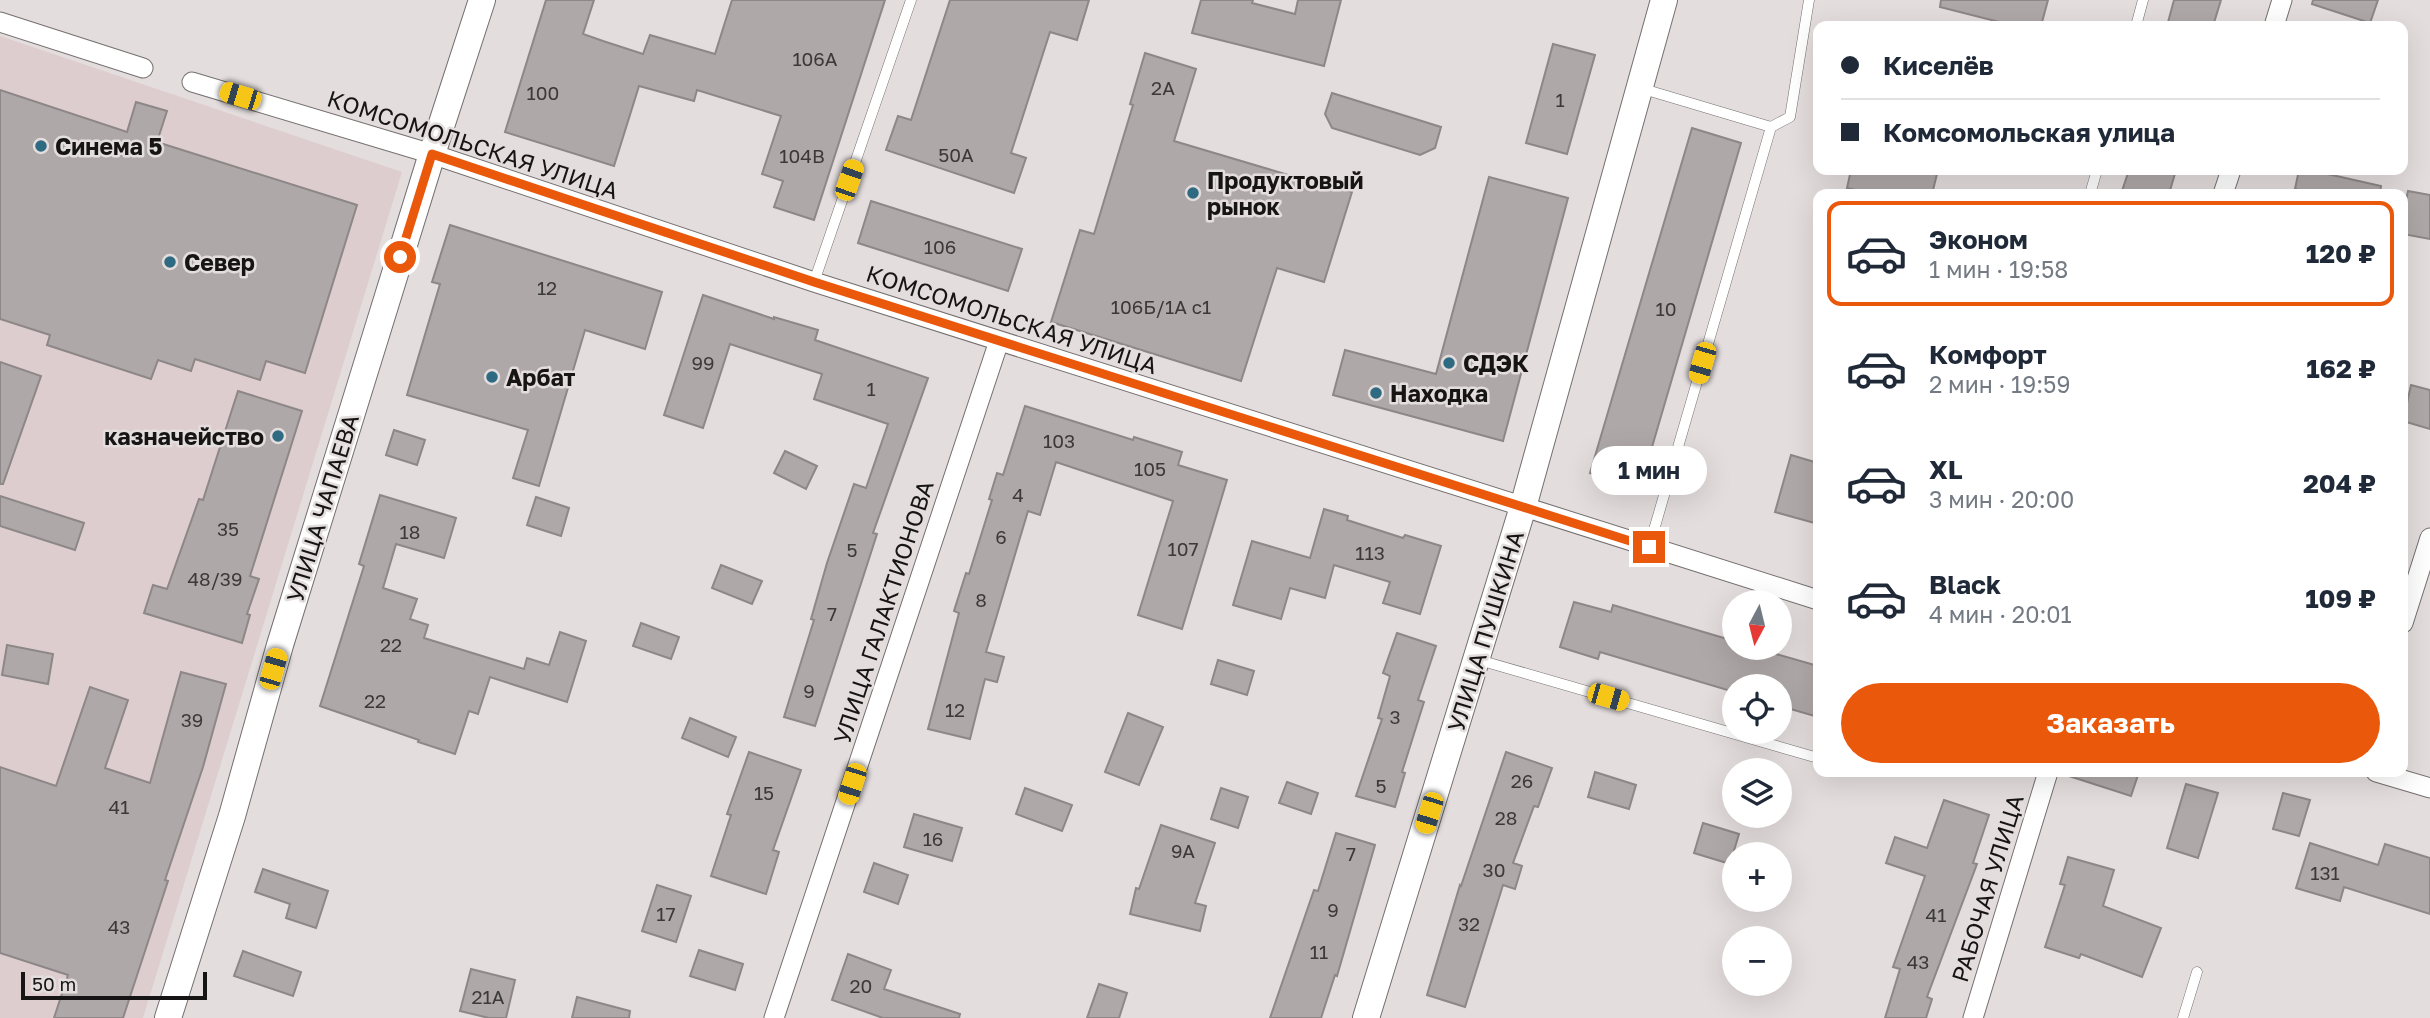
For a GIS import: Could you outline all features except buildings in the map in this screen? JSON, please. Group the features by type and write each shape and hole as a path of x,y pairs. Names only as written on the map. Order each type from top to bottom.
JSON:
{"street":[{"name":"УЛИЦА ЧАПАЕВА","path":"168,1018 232,816 280,645 482,0"},
{"name":"УЛИЦА ПУШКИНА","path":"1366,1018 1523,507 1664,0"},
{"path":"2276,21 2282,0"},
{"path":"0,22 143,68"},
{"name":"КОМСОМОЛЬСКАЯ УЛИЦА","path":"192,82 432,154 814,282 1813,598"},
{"name":"УЛИЦА ГАЛАКТИОНОВА","path":"774,1018 999,341"},
{"path":"2408,606 2430,538"},
{"name":"РАБОЧАЯ УЛИЦА","path":"1973,1018 2046,777"},
{"path":"2393,777 2430,788"}],"lane":[{"path":"814,282 911,0"},
{"path":"1640,88 1771,127 1790,117 1809,0"},
{"path":"2137,21 2143,0"},
{"path":"1649,547 1771,127"},
{"path":"1477,659 1813,757"},
{"path":"2183,1018 2197,972"}],"shaded area":[{"path":"0,36 402,172 143,1018 0,1018"}],"place":[{"name":"Синема 5","path":"41,146"},
{"name":"Продуктовый рынок","path":"1193,193"},
{"name":"Север","path":"170,262"},
{"name":"СДЭК","path":"1449,363"},
{"name":"Арбат","path":"492,377"},
{"name":"Находка","path":"1376,393"},
{"name":"казначейство","path":"278,436"}],"route":[{"path":"400,257 432,154 814,282 1649,547"}]}
